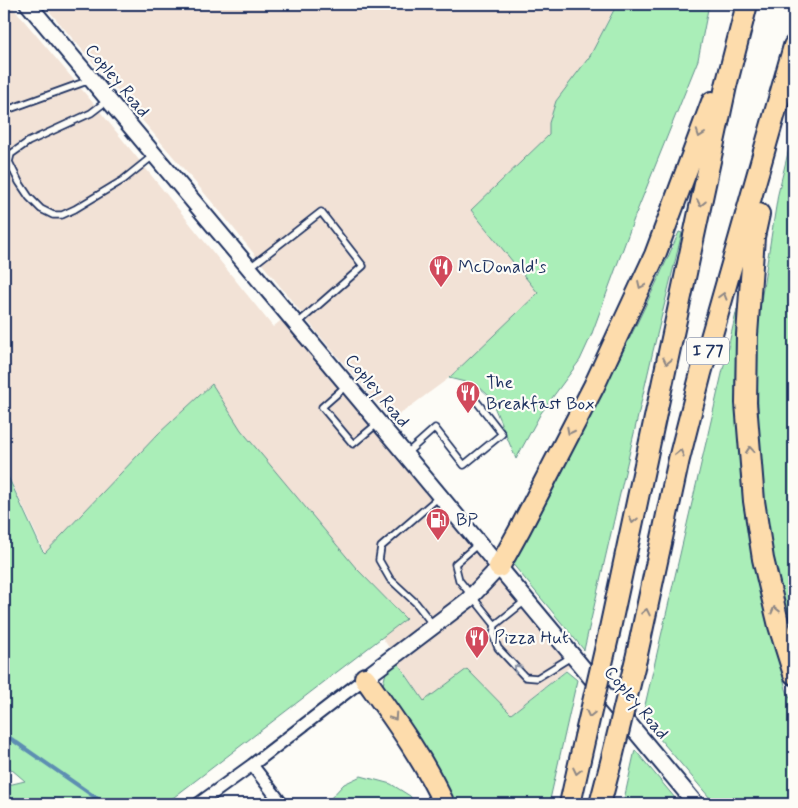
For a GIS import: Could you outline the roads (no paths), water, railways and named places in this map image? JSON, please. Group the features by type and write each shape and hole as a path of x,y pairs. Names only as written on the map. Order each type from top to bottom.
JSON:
{"highway":[{"path":"499,567 594,386 655,256 744,13"},
{"name":"I 77","path":"570,804 610,633 726,86 744,13"},
{"name":"I 77","path":"600,804 636,659 679,458 701,373 794,46"},
{"path":"794,59 754,237 747,336 746,403 754,501 763,559 779,626 794,674"},
{"path":"365,678 414,748 435,784 444,804"}],"main road":[{"name":"Copley Road","path":"28,4 696,804"},
{"path":"365,678 471,597 499,567"}],"street":[{"path":"198,804 365,678"},
{"path":"252,765 282,804"}],"lane":[{"path":"4,111 92,80"},
{"path":"108,100 91,113 63,124 28,142 10,154 9,162 29,197 41,209 53,215 62,215 123,180 154,155"},
{"path":"249,268 321,212 363,266 296,324"},
{"path":"347,386 322,407 353,444 378,423"},
{"path":"405,454 435,428 464,464 502,434 474,398"},
{"path":"434,626 416,603 390,579 379,560 381,547 440,496"},
{"path":"479,543 455,564 458,580 495,624"},
{"path":"527,600 495,624 493,635 498,648 525,677 536,678 573,656"}],"waterway":[{"path":"4,734 105,804"}],"place":[{"name":"McDonald's","path":"441,288"},
{"name":"The Breakfast Box","path":"468,414"},
{"name":"BP","path":"438,541"},
{"name":"Pizza Hut","path":"477,659"}]}
